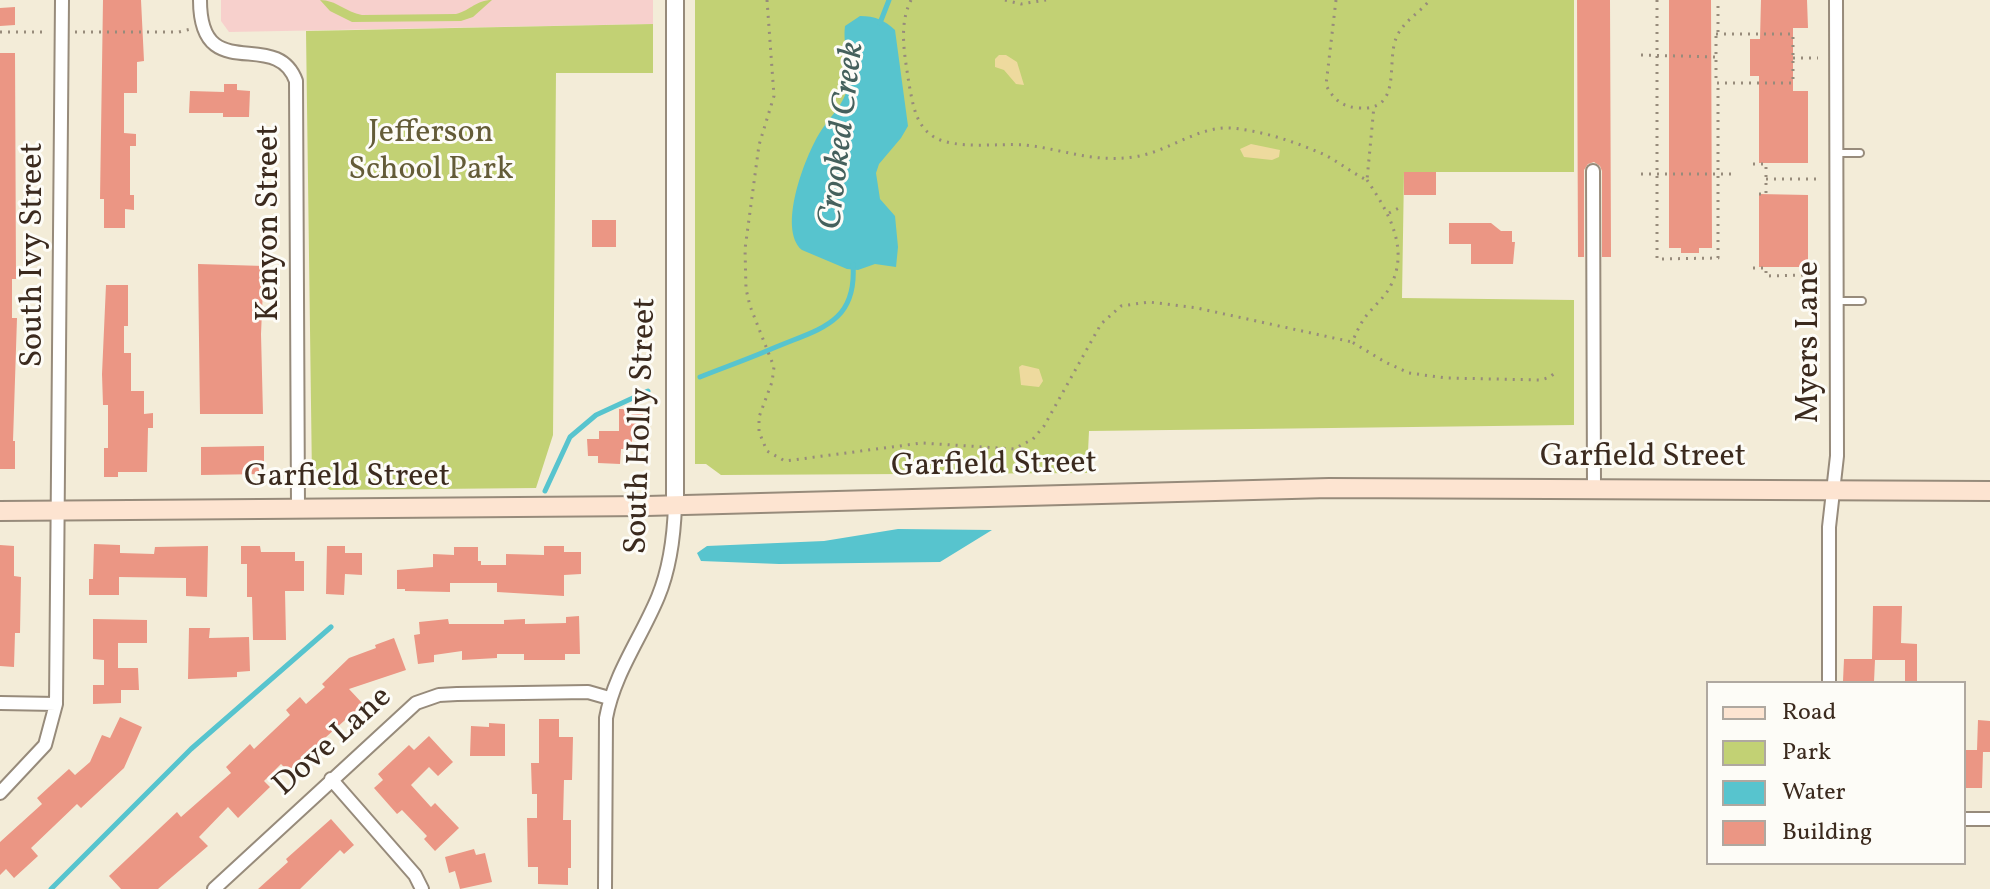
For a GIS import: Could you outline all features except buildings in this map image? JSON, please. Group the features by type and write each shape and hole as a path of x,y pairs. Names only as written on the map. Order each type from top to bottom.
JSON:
{"main road":[{"name":"Garfield Street","path":"0,511 675,505 1329,488 1990,491"}],"street":[{"name":"South Ivy Street","path":"0,793 45,745 56,704 62,0"},
{"path":"200,0 202,25"},
{"name":"South Holly Street","path":"605,889 606,718 609,698 657,598 668,569 674,533 675,0"},
{"name":"Myers Lane","path":"1829,681 1829,527 1837,456 1836,0"},
{"name":"Kenyon Street","path":"202,25 208,38 224,50 279,59 293,72 296,81 298,509"},
{"path":"1593,171 1594,489"},
{"name":"Dove Lane","path":"214,889 406,710 426,699 457,694 573,692 588,692 609,698"},
{"path":"0,703 56,704"},
{"path":"331,779 415,875 422,889"},
{"path":"1966,819 1990,819"}],"lane":[{"path":"1836,153 1860,153"},
{"path":"1836,301 1862,301"}],"path":[{"path":"767,0 774,96 759,145 745,249 746,289 772,359 774,375 762,406 759,432 767,451 785,461 922,443 1005,450 1023,445 1044,426 1101,324 1113,311 1134,302 1197,308 1352,342 1397,369 1432,377 1541,380 1557,371"},
{"path":"911,0 903,24 903,39 913,106 919,121 935,137 949,142 1030,146 1058,153 1111,159 1146,155 1197,134 1217,128 1231,128 1258,132 1305,147 1367,180 1389,213 1396,238 1395,274 1391,286 1362,321 1352,342"},
{"path":"1005,0 1021,4 1046,0"},
{"path":"1336,0 1326,85 1332,96 1351,108 1374,106 1388,94 1392,52 1398,33 1430,0"},
{"path":"1657,0 1657,259 1718,258 1718,0"},
{"path":"0,32 179,32 202,25"},
{"path":"1718,34 1793,34 1793,83 1718,83"},
{"path":"1641,55 1716,57"},
{"path":"1793,58 1818,58"},
{"path":"1367,180 1374,106"},
{"path":"1753,164 1766,164 1766,194 1754,194"},
{"path":"1641,174 1734,174"},
{"path":"1766,179 1817,179"},
{"path":"1389,213 1403,206"},
{"path":"1753,268 1766,268 1766,276 1803,275 1805,288 1815,288 1817,283"}],"shaded area":[{"path":"221,0 653,0 653,24 229,32 221,21"}],"green space":[{"path":"320,0 362,15 456,14 492,0 473,17 461,21 352,22 330,11"},
{"path":"695,0 1574,0 1574,172 1404,172 1402,298 1574,300 1574,425 1089,431 1087,473 721,475 706,464 695,464"},
{"name":"Jefferson School Park","path":"653,24 653,73 556,73 553,435 536,488 330,490 312,478 306,31"}],"sand":[{"path":"1006,55 1017,62 1024,85 1016,84 1004,70 995,67 995,59"},
{"path":"1251,144 1280,150 1279,157 1272,160 1244,157 1240,149"},
{"path":"1019,367 1039,369 1043,381 1039,387 1021,385"}],"water":[{"path":"860,16 879,19 895,30 908,126 879,164 876,173 880,199 895,216 896,267 875,264 858,270 847,269 802,250 795,240 792,226 796,193 807,159 846,93 849,76 845,26"},
{"path":"898,529 992,530 940,562 779,564 701,561 697,553 707,546 824,541"}],"waterway":[{"name":"Crooked Creek","path":"880,23 889,0"},
{"name":"Crooked Creek","path":"700,377 807,335 832,321 849,300 853,265"},
{"path":"545,491 570,437 596,415 648,391"},
{"path":"51,889 191,749 331,627"}]}
